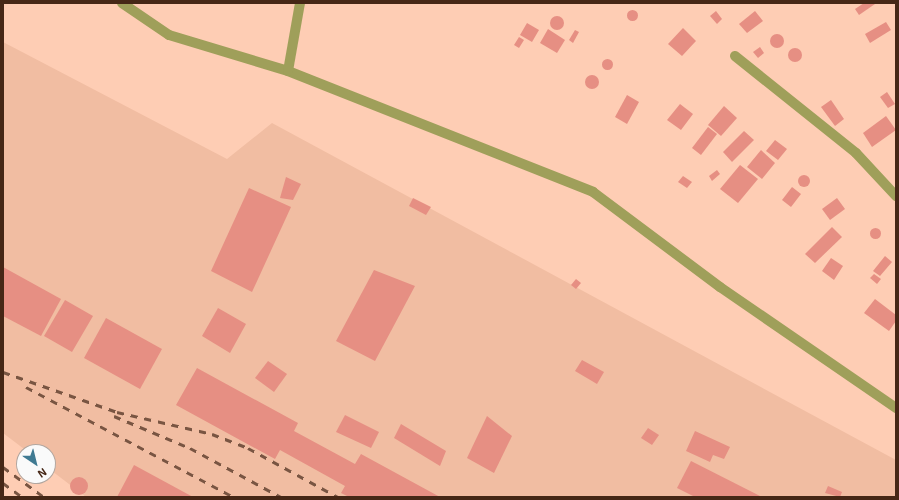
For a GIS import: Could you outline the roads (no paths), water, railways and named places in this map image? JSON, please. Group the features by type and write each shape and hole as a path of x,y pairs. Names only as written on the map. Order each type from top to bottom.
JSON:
{"street":[{"path":"122,3 170,36 288,71 593,192 720,287 896,408"},
{"path":"288,71 300,3"},
{"path":"735,56 856,153 896,196"}],"railway":[{"path":"3,372 117,412 212,434 248,448 338,497"},
{"path":"26,387 234,497"},
{"path":"114,416 190,448 281,497"},
{"path":"3,467 44,497"},
{"path":"3,483 22,497"}]}
